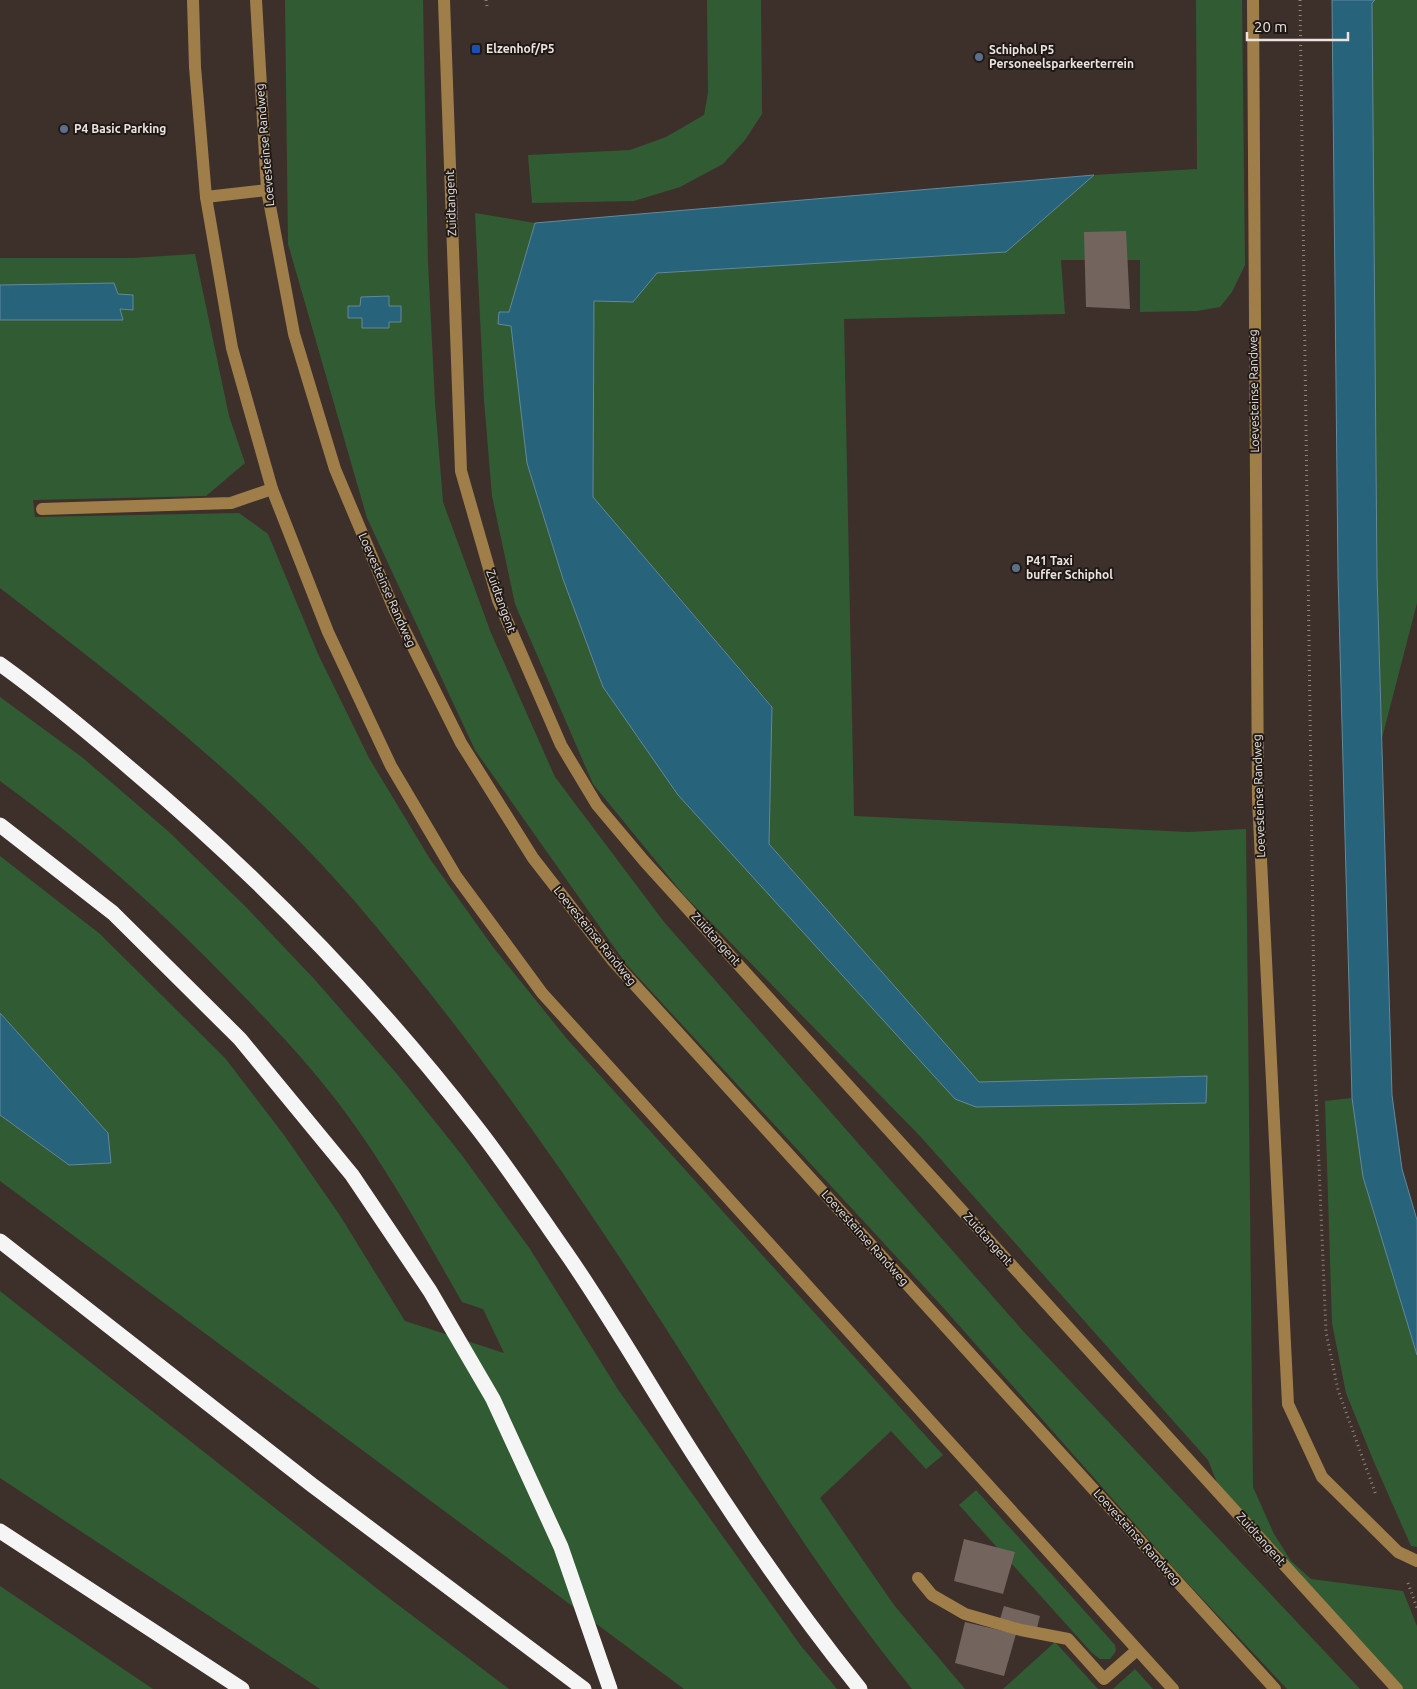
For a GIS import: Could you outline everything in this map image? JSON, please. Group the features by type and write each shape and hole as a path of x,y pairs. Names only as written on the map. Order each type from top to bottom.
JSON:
{"highway":[{"path":"0,664 79,724 194,822 348,975 396,1030 476,1126 498,1157 571,1261 752,1543 812,1629 860,1689"},
{"path":"0,825 112,913 240,1039 352,1175 430,1291 493,1399 561,1547 610,1689"},
{"path":"0,1241 312,1486 584,1689"},
{"path":"0,1531 242,1689"}],"street":[{"path":"193,0 195,67 206,197 232,348 272,489 328,632 391,766 456,876 542,994 1173,1689"},
{"name":"Loevesteinse Randweg","path":"256,0 267,190 294,334 335,469 394,609 461,743 533,858 613,961 1275,1689"},
{"name":"Zuidtangent","path":"444,0 461,471 498,600 560,745 598,805 646,862 1397,1689"},
{"name":"Loevesteinse Randweg","path":"1253,0 1258,799 1288,1404 1322,1477 1398,1552 1417,1561"},
{"path":"206,197 267,190"},
{"path":"42,508 231,503 272,489"},
{"path":"918,1578 932,1595 965,1614 1021,1630 1068,1639 1104,1680 1137,1650"}],"path":[{"path":"486,0 487,6"},
{"path":"1300,0 1315,1070 1326,1332 1338,1390 1376,1496"},
{"path":"1398,1552 1417,1608"}],"green space":[{"path":"285,0 423,0 428,262 435,403 443,502 491,633 555,777 664,922 1023,1331 1360,1689 1287,1689 1179,1574 940,1304 626,964 475,750 367,518 288,244"},
{"path":"707,0 761,0 762,114 745,140 723,164 680,187 634,201 532,203 528,155 630,150 666,137 704,115 708,93"},
{"path":"1196,0 1242,0 1245,265 1232,292 1220,307 1197,311 1140,312 1140,260 1061,260 1065,314 844,319 854,816 1188,832 1246,829 1253,1487 1274,1534 1291,1561 1311,1579 1403,1591 1417,1626 1417,1689 1403,1689 1224,1500 1208,1460 919,1135 683,894 593,784 515,604 492,496 484,400 475,213 535,223 509,312 499,312 511,326 527,463 563,579 603,687 955,1099 1207,1076 979,1082 769,844 772,706 593,497 594,301 633,302 657,273 1006,252 1094,175 1197,169"},
{"path":"1375,0 1417,0 1417,603 1382,738 1377,575 1372,2"},
{"path":"195,254 229,416 245,463 206,496 33,500 35,517 239,513 268,534 318,654 369,758 430,859 493,947 567,1039 943,1455 926,1469 891,1431 820,1498 894,1605 965,1689 912,1689 831,1582 757,1471 649,1302 521,1114 425,986 357,904 317,860 232,776 141,699 0,588 0,258 132,258"},
{"path":"0,697 83,758 169,832 246,907 316,981 397,1074 461,1154 530,1249 619,1391 801,1646 837,1689 684,1689 0,1181 0,1115 69,1165 111,1163 108,1133 0,1013 0,856 100,934 225,1058 284,1135 339,1214 405,1321 504,1353 483,1309 462,1302 408,1208 364,1138 321,1081 293,1048 206,957 150,904 62,828 0,781"},
{"path":"1352,1098 1363,1177 1417,1355 1417,1547 1411,1546 1346,1393 1332,1323 1325,1101"},
{"path":"0,1291 389,1598 509,1689 320,1689 0,1478"},
{"path":"976,1490 1115,1645 1116,1651 1110,1659 1100,1659 1092,1653 959,1505"},
{"path":"0,1586 153,1689 0,1689"},
{"path":"1055,1642 1098,1689 1003,1689"},
{"path":"1135,1669 1153,1689 1113,1689"}],"water":[{"path":"1332,0 1375,0 1372,3 1377,575 1392,1095 1402,1169 1417,1220 1417,1355 1363,1177 1352,1098 1338,575"},
{"path":"1094,175 1006,252 657,273 633,302 594,301 593,497 772,707 769,844 979,1082 1207,1076 1206,1103 976,1107 955,1099 678,795 603,687 563,579 527,463 511,326 498,324 499,312 509,312 535,223"},
{"path":"114,283 118,294 133,295 133,310 120,309 123,320 0,320 0,285"},
{"path":"389,296 389,306 401,306 401,322 389,322 389,328 362,328 362,318 348,318 348,306 360,306 361,297"},
{"path":"0,1013 108,1133 111,1163 69,1165 0,1115"}],"building":[{"path":"1126,231 1130,309 1086,307 1084,232"},
{"path":"964,1539 1015,1552 1003,1594 954,1581"},
{"path":"1004,1606 1040,1616 1037,1628 1000,1619"},
{"path":"965,1622 1016,1634 1004,1676 955,1663"}],"place":[{"name":"Elzenhof/P5","path":"476,49"},
{"name":"Schiphol P5 Personeelsparkeerterrein","path":"979,57"},
{"name":"P4 Basic Parking","path":"64,129"},
{"name":"P41 Taxi buffer Schiphol","path":"1016,568"}]}
